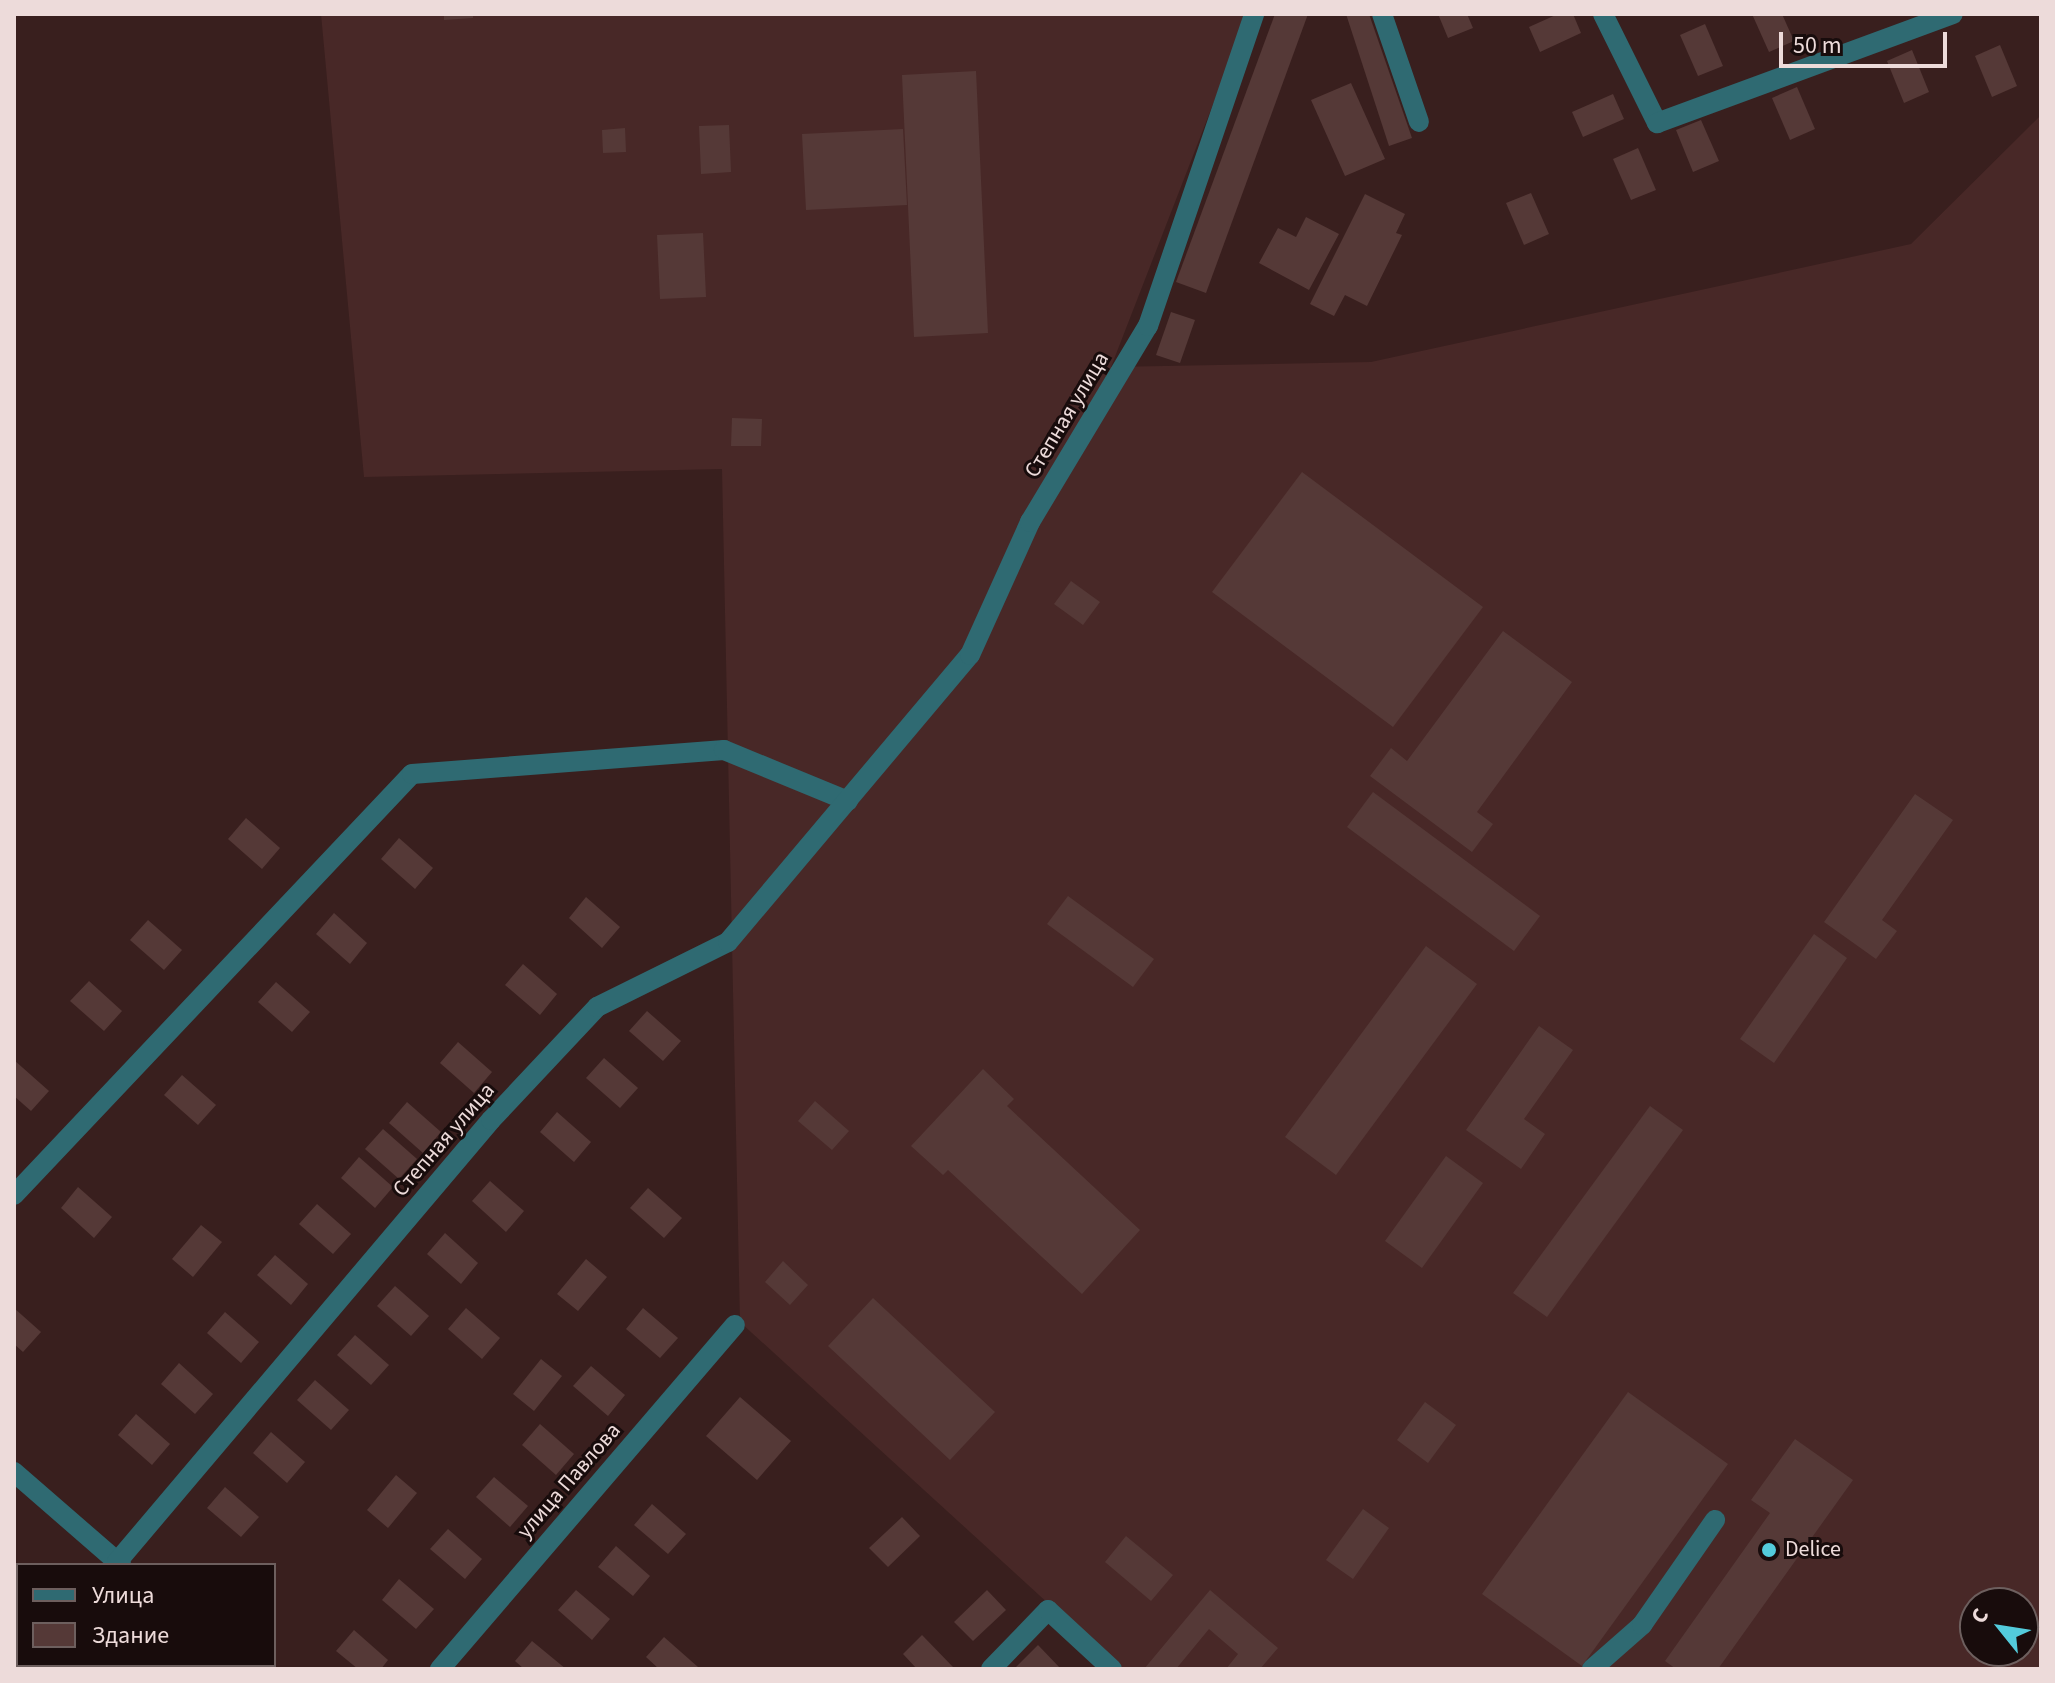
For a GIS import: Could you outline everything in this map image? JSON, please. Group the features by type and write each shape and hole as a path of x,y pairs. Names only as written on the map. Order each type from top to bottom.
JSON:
{"street":[{"name":"Степная улица","path":"119,1563 491,1120 597,1007 728,942 970,655 1030,522 1148,326 1254,14"},
{"path":"1382,14 1419,122"},
{"path":"1603,14 1657,123 1953,14"},
{"path":"14,1195 412,774 724,750 848,801"},
{"name":"улица Павлова","path":"440,1669 735,1325"},
{"path":"14,1472 119,1563"},
{"path":"1592,1669 1642,1625 1715,1520"},
{"path":"991,1669 1048,1610 1112,1669"}],"shaded area":[{"path":"321,14 1248,14 1111,367 1371,362 1911,244 2041,115 2041,1669 1120,1669 740,1322 722,469 364,477"}],"building":[{"path":"444,14 473,14 473,18 444,20"},
{"path":"1275,14 1308,14 1206,293 1176,282"},
{"path":"1346,14 1369,14 1412,138 1389,146"},
{"path":"1438,14 1467,14 1473,28 1448,38"},
{"path":"1558,14 1573,14 1581,33 1540,52 1529,27"},
{"path":"1752,14 1782,14 1794,41 1769,52"},
{"path":"1705,24 1723,66 1698,76 1680,35"},
{"path":"2000,45 2017,86 1992,97 1975,56"},
{"path":"1912,50 1929,92 1904,103 1887,61"},
{"path":"976,71 988,333 914,337 902,75"},
{"path":"1351,83 1385,159 1345,176 1311,100"},
{"path":"1797,87 1815,129 1790,140 1772,98"},
{"path":"1613,94 1624,119 1583,137 1572,112"},
{"path":"1701,120 1719,161 1693,172 1676,130"},
{"path":"729,125 731,172 701,174 699,126"},
{"path":"625,128 626,152 603,153 602,130"},
{"path":"903,129 907,205 806,210 802,134"},
{"path":"1638,148 1656,190 1631,200 1613,159"},
{"path":"1531,193 1549,234 1524,245 1506,203"},
{"path":"1365,194 1405,214 1396,233 1402,235 1367,306 1345,295 1334,316 1310,304"},
{"path":"1306,217 1339,234 1309,290 1259,263 1278,228 1296,237"},
{"path":"703,233 706,297 660,299 657,235"},
{"path":"1171,312 1195,320 1180,363 1156,355"},
{"path":"732,418 762,419 761,446 731,446"},
{"path":"1302,472 1483,607 1393,727 1212,592"},
{"path":"1071,581 1100,602 1083,625 1054,604"},
{"path":"1503,631 1572,682 1477,812 1493,824 1472,852 1370,776 1391,748 1407,761"},
{"path":"1373,792 1540,916 1514,951 1347,827"},
{"path":"1915,794 1953,820 1882,920 1897,931 1876,959 1824,922"},
{"path":"246,818 280,848 262,869 228,839"},
{"path":"399,838 433,868 415,889 381,859"},
{"path":"1068,896 1154,959 1133,987 1047,924"},
{"path":"586,897 620,927 602,948 569,918"},
{"path":"334,913 367,943 350,964 316,934"},
{"path":"148,920 182,950 164,970 130,940"},
{"path":"1814,934 1847,958 1774,1063 1740,1039"},
{"path":"1426,946 1477,984 1336,1175 1285,1137"},
{"path":"523,964 557,994 540,1015 505,985"},
{"path":"89,981 122,1011 104,1031 70,1001"},
{"path":"276,982 310,1012 292,1032 258,1002"},
{"path":"647,1011 681,1041 663,1061 629,1031"},
{"path":"1539,1026 1573,1050 1524,1119 1545,1134 1521,1169 1466,1130"},
{"path":"458,1042 492,1072 474,1093 440,1063"},
{"path":"604,1058 638,1088 620,1108 586,1078"},
{"path":"14,1060 49,1091 31,1111 14,1096"},
{"path":"983,1069 1014,1099 1007,1106 1140,1230 1082,1294 948,1170 943,1175 911,1146"},
{"path":"182,1075 216,1105 198,1125 164,1095"},
{"path":"815,1101 849,1131 832,1150 798,1121"},
{"path":"407,1102 441,1132 423,1153 389,1123"},
{"path":"1650,1106 1683,1130 1547,1317 1513,1293"},
{"path":"557,1112 591,1142 574,1162 540,1132"},
{"path":"383,1129 417,1159 399,1179 365,1149"},
{"path":"1446,1156 1483,1183 1422,1268 1385,1241"},
{"path":"359,1157 393,1187 375,1208 341,1178"},
{"path":"490,1181 524,1211 506,1232 472,1201"},
{"path":"78,1187 112,1217 94,1238 61,1208"},
{"path":"648,1188 682,1218 664,1238 630,1208"},
{"path":"317,1204 351,1234 333,1254 299,1224"},
{"path":"201,1225 222,1242 193,1277 172,1259"},
{"path":"445,1233 478,1263 461,1284 427,1254"},
{"path":"275,1255 308,1284 291,1305 257,1275"},
{"path":"586,1259 607,1277 578,1311 557,1294"},
{"path":"783,1261 808,1285 790,1305 765,1282"},
{"path":"395,1286 429,1316 411,1336 377,1306"},
{"path":"873,1298 995,1412 950,1460 828,1346"},
{"path":"14,1308 41,1332 23,1352 14,1344"},
{"path":"466,1308 500,1338 482,1359 448,1329"},
{"path":"643,1308 678,1338 660,1358 626,1329"},
{"path":"225,1312 259,1342 241,1363 207,1333"},
{"path":"355,1335 389,1365 371,1385 337,1355"},
{"path":"541,1359 562,1376 534,1411 513,1394"},
{"path":"179,1363 213,1394 195,1414 161,1384"},
{"path":"591,1366 625,1395 608,1416 573,1386"},
{"path":"315,1380 349,1410 331,1430 297,1400"},
{"path":"1628,1392 1728,1464 1582,1666 1482,1594"},
{"path":"740,1397 791,1441 757,1480 706,1436"},
{"path":"1425,1402 1456,1425 1428,1463 1397,1440"},
{"path":"136,1414 170,1444 152,1465 118,1435"},
{"path":"540,1424 574,1454 556,1475 522,1445"},
{"path":"271,1432 305,1462 287,1483 253,1453"},
{"path":"1795,1439 1853,1480 1718,1669 1676,1669 1665,1661 1770,1513 1751,1500"},
{"path":"396,1475 417,1493 388,1528 367,1510"},
{"path":"494,1477 528,1506 510,1527 476,1497"},
{"path":"225,1487 259,1517 241,1537 207,1508"},
{"path":"652,1504 686,1534 668,1554 634,1525"},
{"path":"1363,1509 1389,1528 1353,1579 1326,1560"},
{"path":"902,1517 920,1536 888,1567 869,1548"},
{"path":"448,1529 482,1559 465,1579 430,1549"},
{"path":"1126,1536 1173,1575 1151,1601 1105,1562"},
{"path":"616,1546 650,1576 633,1596 598,1567"},
{"path":"399,1579 434,1609 416,1629 382,1600"},
{"path":"576,1590 610,1619 592,1640 558,1610"},
{"path":"987,1590 1006,1610 973,1641 954,1622"},
{"path":"1210,1590 1278,1648 1260,1669 1226,1669 1238,1654 1209,1629 1176,1669 1144,1669"},
{"path":"354,1630 388,1660 381,1669 358,1669 336,1651"},
{"path":"922,1635 953,1667 951,1669 917,1669 903,1654"},
{"path":"664,1637 698,1667 659,1669 646,1657"},
{"path":"532,1641 566,1669 524,1669 515,1661"},
{"path":"1038,1645 1061,1669 1014,1669"}],"place":[{"name":"Delice","path":"1769,1550"}]}
